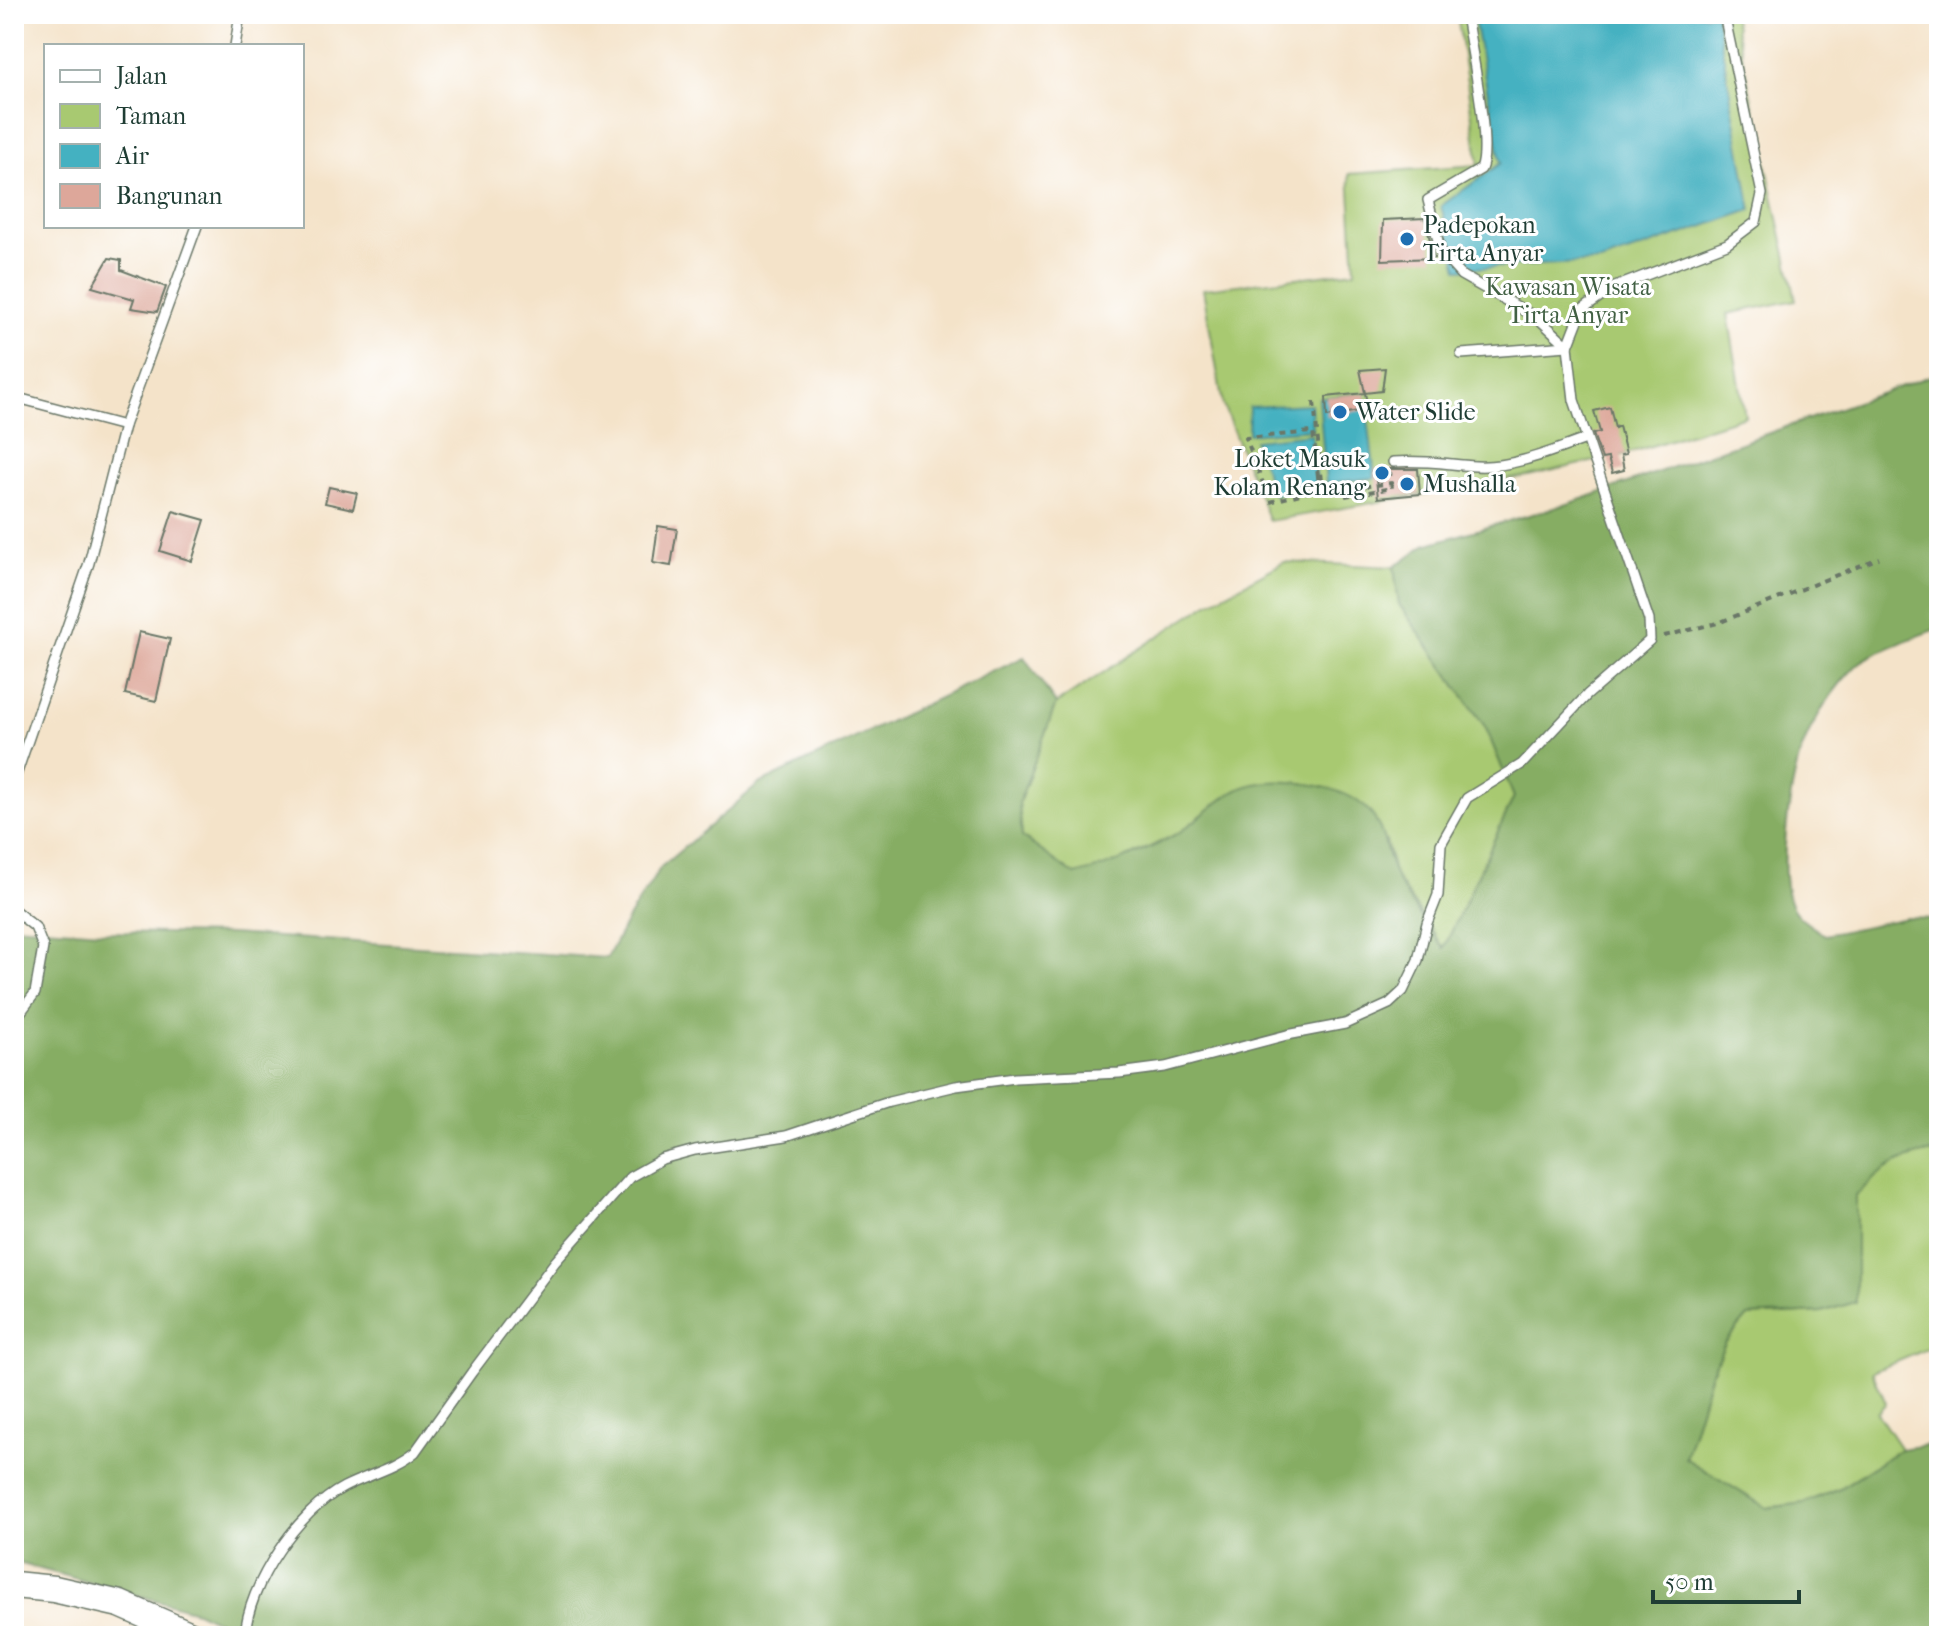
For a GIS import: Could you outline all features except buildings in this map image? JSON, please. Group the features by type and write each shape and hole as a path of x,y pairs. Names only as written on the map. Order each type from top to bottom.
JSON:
{"main road":[{"path":"14,1585 120,1604 193,1636"}],"lane":[{"path":"235,44 240,14"},
{"path":"1466,14 1483,133 1484,163 1481,169 1428,200 1441,253 1461,275 1539,319 1568,346"},
{"path":"245,1636 253,1599 264,1576 297,1527 334,1494 415,1452 555,1262 630,1177 662,1159 786,1136 889,1102 956,1086 1015,1078 1119,1073 1165,1067 1287,1035 1345,1024 1381,1009 1403,991 1418,960 1438,895 1441,844 1467,798 1522,764 1587,695 1650,640 1645,608 1574,400 1568,346 1582,310 1615,287 1727,244 1756,222 1762,194 1724,14"},
{"path":"14,781 89,563 124,426 196,228"},
{"path":"1461,354 1568,346"},
{"path":"14,397 124,426"},
{"path":"1393,462 1427,460 1477,466 1507,463 1586,439"},
{"path":"14,910 35,927 43,947 35,993 14,1021"}],"path":[{"path":"1314,402 1320,476 1319,489 1270,502 1246,438 1313,432 1320,476 1323,492 1392,483 1392,488 1345,496"},
{"path":"1650,640 1718,623 1879,558"}],"green space":[{"name":"Kawasan Wisata Tirta Anyar","path":"1457,14 1733,14 1796,300 1728,314 1745,416 1626,454 1528,476 1269,521 1223,405 1203,289 1355,271 1349,174 1479,165"},
{"path":"1939,373 1939,628 1863,661 1831,695 1801,752 1789,810 1785,858 1789,899 1796,913 1825,935 1906,918 1939,919 1939,1151 1893,1165 1856,1196 1856,1302 1821,1312 1748,1316 1725,1343 1710,1376 1685,1458 1767,1508 1804,1503 1840,1488 1901,1449 1939,1443 1939,1636 249,1636 196,1611 14,1562 14,926 103,932 231,934 607,958 661,867 759,784 1024,657 1056,704 1019,803 1022,837 1075,875 1156,845 1239,789 1261,783 1310,784 1343,793 1374,817 1401,886 1444,948 1514,797 1486,728 1399,604 1394,567 1425,545 1571,503"},
{"path":"1284,562 1394,567 1399,604 1486,728 1514,797 1444,948 1395,876 1386,841 1180,832 1113,865 1075,876 1022,837 1019,803 1056,704 1209,603"},
{"path":"1939,1151 1939,1344 1872,1372 1886,1403 1877,1413 1901,1449 1840,1488 1804,1503 1767,1508 1685,1459 1710,1376 1725,1343 1748,1316 1821,1312 1856,1302 1855,1196 1892,1165"}],"water":[{"path":"1473,14 1716,14 1751,210 1601,262 1458,269 1441,206 1501,163"},
{"path":"1365,393 1375,478 1326,483 1319,398"},
{"path":"1311,404 1312,429 1248,434 1249,407"},
{"path":"1311,434 1317,482 1274,495 1254,440"}],"place":[{"name":"Padepokan Tirta Anyar","path":"1407,239"},
{"name":"Water Slide","path":"1340,412"},
{"name":"Loket Masuk Kolam Renang","path":"1382,473"},
{"name":"Mushalla","path":"1407,484"}]}
